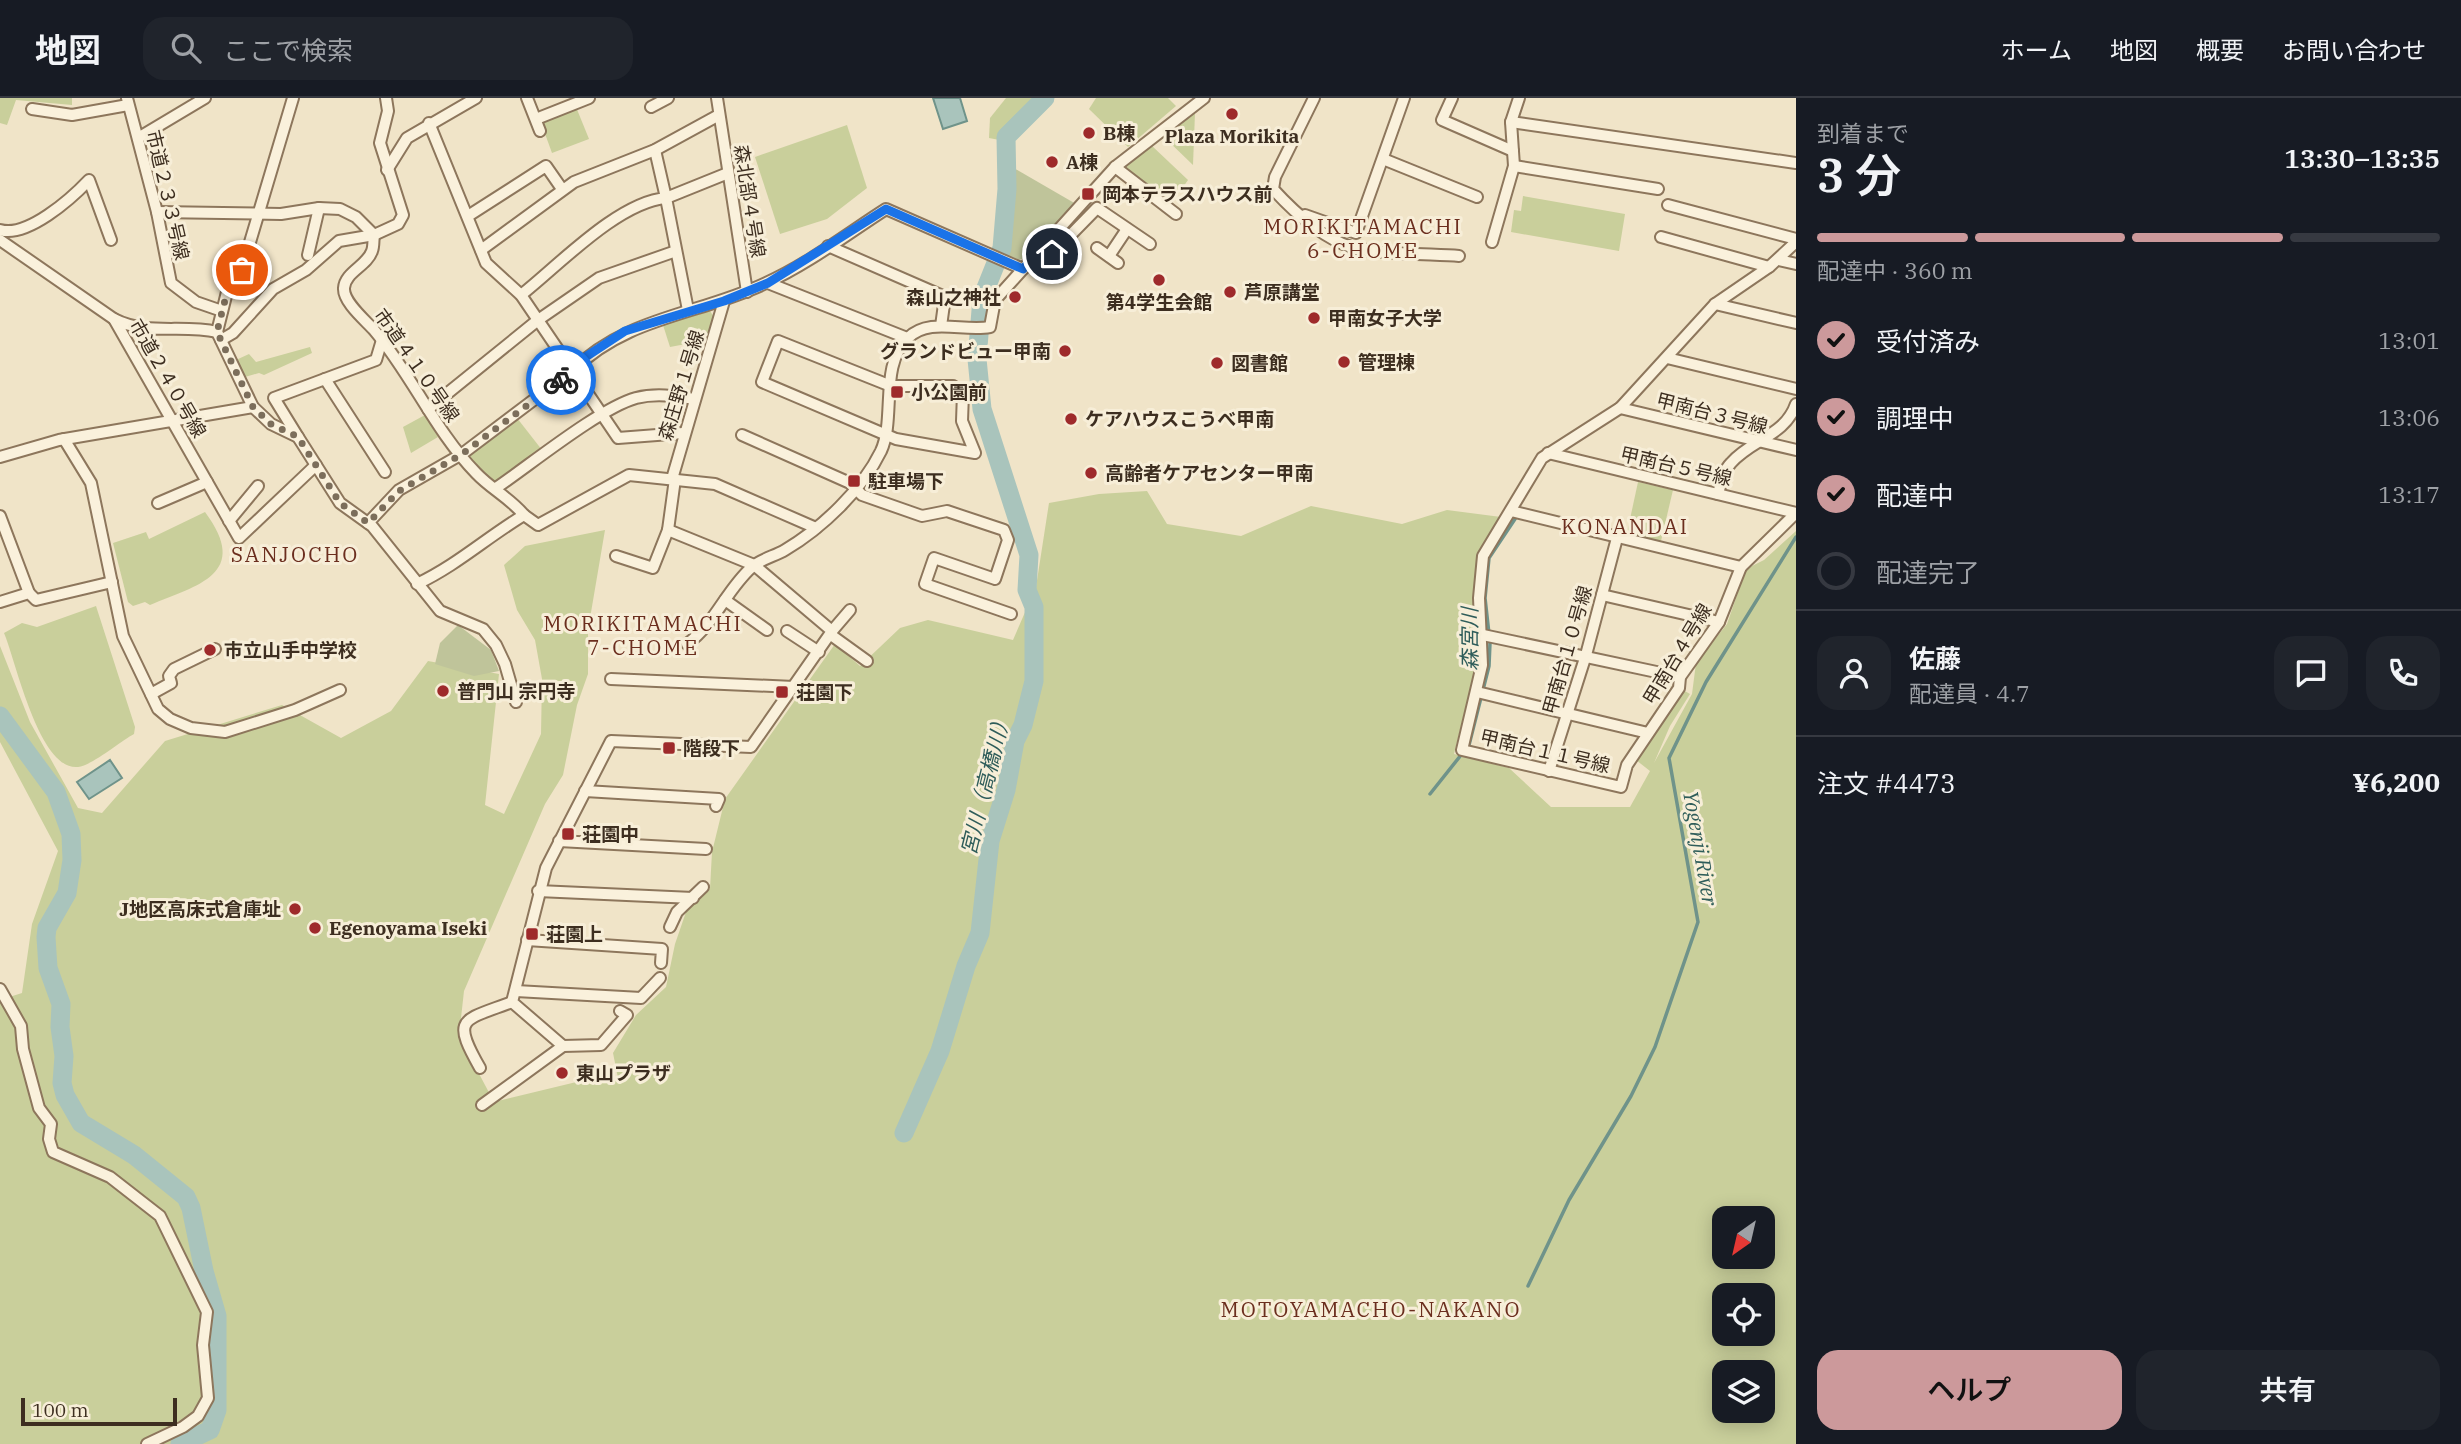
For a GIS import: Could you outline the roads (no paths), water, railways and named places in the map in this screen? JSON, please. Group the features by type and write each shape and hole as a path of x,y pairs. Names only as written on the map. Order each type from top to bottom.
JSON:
{"street":[{"path":"138,138 205,98"},
{"path":"293,98 242,270 229,284 219,336 253,407 271,424 298,437"},
{"path":"114,319 148,330 201,328 219,336 233,333 273,289 306,270 339,241 374,235 398,224 403,215 380,143 388,111 386,98"},
{"path":"387,170 407,138 476,98"},
{"path":"527,98 540,131"},
{"path":"536,120 589,98"},
{"path":"652,107 668,98"},
{"name":"森北部４号線","path":"717,98 747,292 768,283 886,209 1019,267"},
{"path":"687,644 702,634 754,565 785,550 816,528 855,488 882,448 895,357 907,338 923,329 941,326 968,330 990,327 995,300 1019,267 1043,247 1115,167 1204,98"},
{"path":"1314,98 1275,177 1273,189 1323,233 1352,247 1459,256"},
{"path":"1296,212 1356,233 1404,98"},
{"path":"1452,98 1442,120 1513,151"},
{"path":"1492,242 1514,166 1511,122 1515,100"},
{"path":"32,110 72,115 127,101"},
{"name":"市道２３３号線","path":"127,101 157,212 171,283 196,302 222,311"},
{"path":"481,250 562,189 655,150 719,115"},
{"path":"1511,122 1796,163"},
{"path":"429,123 486,263 522,295 618,438 683,433"},
{"path":"655,150 688,310"},
{"path":"1383,159 1477,197"},
{"path":"468,216 546,166 562,189"},
{"path":"1514,166 1658,189"},
{"path":"1115,167 1176,214"},
{"path":"522,295 620,216 655,199 666,198 728,173"},
{"path":"0,230 20,230 52,213 89,180 111,240"},
{"path":"1648,733 1477,692 1483,635 1479,598 1483,555 1542,458 1620,408 1715,304 1774,264 1796,241 1668,205"},
{"path":"308,255 319,208"},
{"path":"157,212 281,214 319,208 340,209 356,217 374,235"},
{"path":"1043,247 1052,254 1097,208 1150,244"},
{"path":"1097,248 1113,259 1127,229"},
{"name":"市道４１０号線","path":"374,235 372,251 344,286 345,296 382,340 428,409 477,474 524,515"},
{"path":"1661,237 1774,264 1796,264"},
{"name":"市道２４０号線","path":"0,240 114,319 239,538 316,465"},
{"path":"828,246 945,297 941,326"},
{"path":"428,409 538,320 599,278 676,251"},
{"path":"768,283 907,338"},
{"path":"368,523 399,491 462,454 572,371 587,356 625,331 747,292"},
{"name":"森庄野１号線","path":"653,568 668,530 683,433 724,301"},
{"path":"1715,304 1796,323"},
{"path":"382,340 376,360 274,398 340,503 368,523 440,611 482,629 496,646 514,690 516,702"},
{"path":"779,341 891,386 953,386 963,393 962,421 975,453 896,439 885,433 762,382 779,341"},
{"path":"1667,358 1796,389"},
{"path":"325,379 385,472"},
{"path":"496,488 603,415 633,399 668,394 694,399"},
{"path":"1718,494 1730,463 1757,442 1780,430 1791,418 1796,404"},
{"path":"0,457 64,439 253,407"},
{"name":"甲南台３号線","path":"1620,408 1796,450"},
{"path":"743,435 855,488 862,495 922,516 947,511 1004,530 1008,540 995,579 934,558 925,584 1011,614"},
{"path":"64,439 92,482 123,636 158,709 170,719 191,728 225,732 295,710 340,690"},
{"name":"甲南台５号線","path":"1548,453 1796,513"},
{"path":"417,584 452,567 483,540 524,515 538,524 629,475 715,484 816,528"},
{"path":"158,503 207,482"},
{"path":"229,521 258,486"},
{"path":"1511,511 1741,567"},
{"name":"甲南台４号線","path":"1621,787 1627,765 1679,688 1680,677 1720,622 1741,567 1796,513"},
{"path":"0,516 29,593 36,600 112,582"},
{"path":"668,530 754,565 867,661"},
{"name":"甲南台１０号線","path":"1549,771 1586,655 1616,538"},
{"path":"616,556 664,574"},
{"path":"0,602 29,593"},
{"path":"1602,595 1720,622"},
{"path":"725,600 766,630"},
{"path":"514,997 538,891 559,841 611,741 751,747 850,610"},
{"path":"787,631 819,652"},
{"path":"1483,635 1680,677"},
{"path":"150,694 171,684 169,676 174,669 215,649"},
{"path":"611,679 794,687"},
{"name":"甲南台１１号線","path":"1477,692 1462,750 1621,787"},
{"path":"585,791 719,799 716,806"},
{"path":"559,841 706,851"},
{"path":"670,927 677,912 703,887"},
{"path":"538,891 693,898"},
{"path":"527,940 662,949 661,963"},
{"path":"480,1068 463,1037 463,1028 468,1020 514,997 641,998 660,978"},
{"path":"0,989 21,1026 23,1049 38,1108 51,1124 49,1139 53,1152 110,1177 160,1216 207,1312 204,1345 208,1398 198,1416 183,1427 147,1444"},
{"path":"514,997 563,1046"},
{"path":"482,1105 563,1046 601,1045 627,1015 620,1011"}],"water":[{"path":"933,98 960,98 967,121 943,129"},
{"path":"110,760 122,778 89,799 77,782"}],"waterway":[{"name":"宮川（高橋川）","path":"904,1133 940,1051 966,966 980,933 990,841 1006,790 1015,741 1023,725 1034,681 1034,607 1027,590 1029,555 982,409 977,359 982,298 1002,248 1007,189 1006,137 1045,98"},
{"name":"森宮川","path":"1430,794 1469,745 1489,666 1490,643 1485,598 1489,558 1515,519"},
{"name":"Yogenji River","path":"1528,1286 1569,1200 1631,1096 1655,1047 1698,922 1669,758 1706,682 1796,537"},
{"path":"0,716 56,792 71,834 72,860 67,893 47,928 46,937 48,968 61,1004 60,1027 64,1056 62,1083 65,1095 81,1123 134,1155 186,1197 191,1208 204,1271 217,1316 217,1410 210,1430 180,1444"}],"place":[{"name":"Plaza Morikita","path":"1232,114"},
{"name":"B棟","path":"1089,133"},
{"name":"A棟","path":"1052,162"},
{"name":"岡本テラスハウス前","path":"1088,194"},
{"name":"第4学生会館","path":"1159,280"},
{"name":"芦原講堂","path":"1230,292"},
{"name":"森山之神社","path":"1015,297"},
{"name":"甲南女子大学","path":"1314,318"},
{"name":"グランドビュー甲南","path":"1065,351"},
{"name":"管理棟","path":"1344,362"},
{"name":"図書館","path":"1217,363"},
{"name":"小公園前","path":"897,392"},
{"name":"ケアハウスこうべ甲南","path":"1071,419"},
{"name":"高齢者ケアセンター甲南","path":"1091,473"},
{"name":"駐車場下","path":"854,481"},
{"name":"市立山手中学校","path":"210,650"},
{"name":"普門山 宗円寺","path":"443,691"},
{"name":"荘園下","path":"782,692"},
{"name":"階段下","path":"669,748"},
{"name":"荘園中","path":"568,834"},
{"name":"J地区高床式倉庫址","path":"295,909"},
{"name":"Egenoyama Iseki","path":"315,928"},
{"name":"荘園上","path":"532,934"},
{"name":"東山プラザ","path":"562,1073"}],"district":[{"name":"MORIKITAMACHI 6-CHOME","path":"1363,238"},
{"name":"KONANDAI","path":"1625,526"},
{"name":"SANJOCHO","path":"295,554"},
{"name":"MORIKITAMACHI 7-CHOME","path":"643,635"},
{"name":"MOTOYAMACHO-NAKANO","path":"1371,1309"}]}
